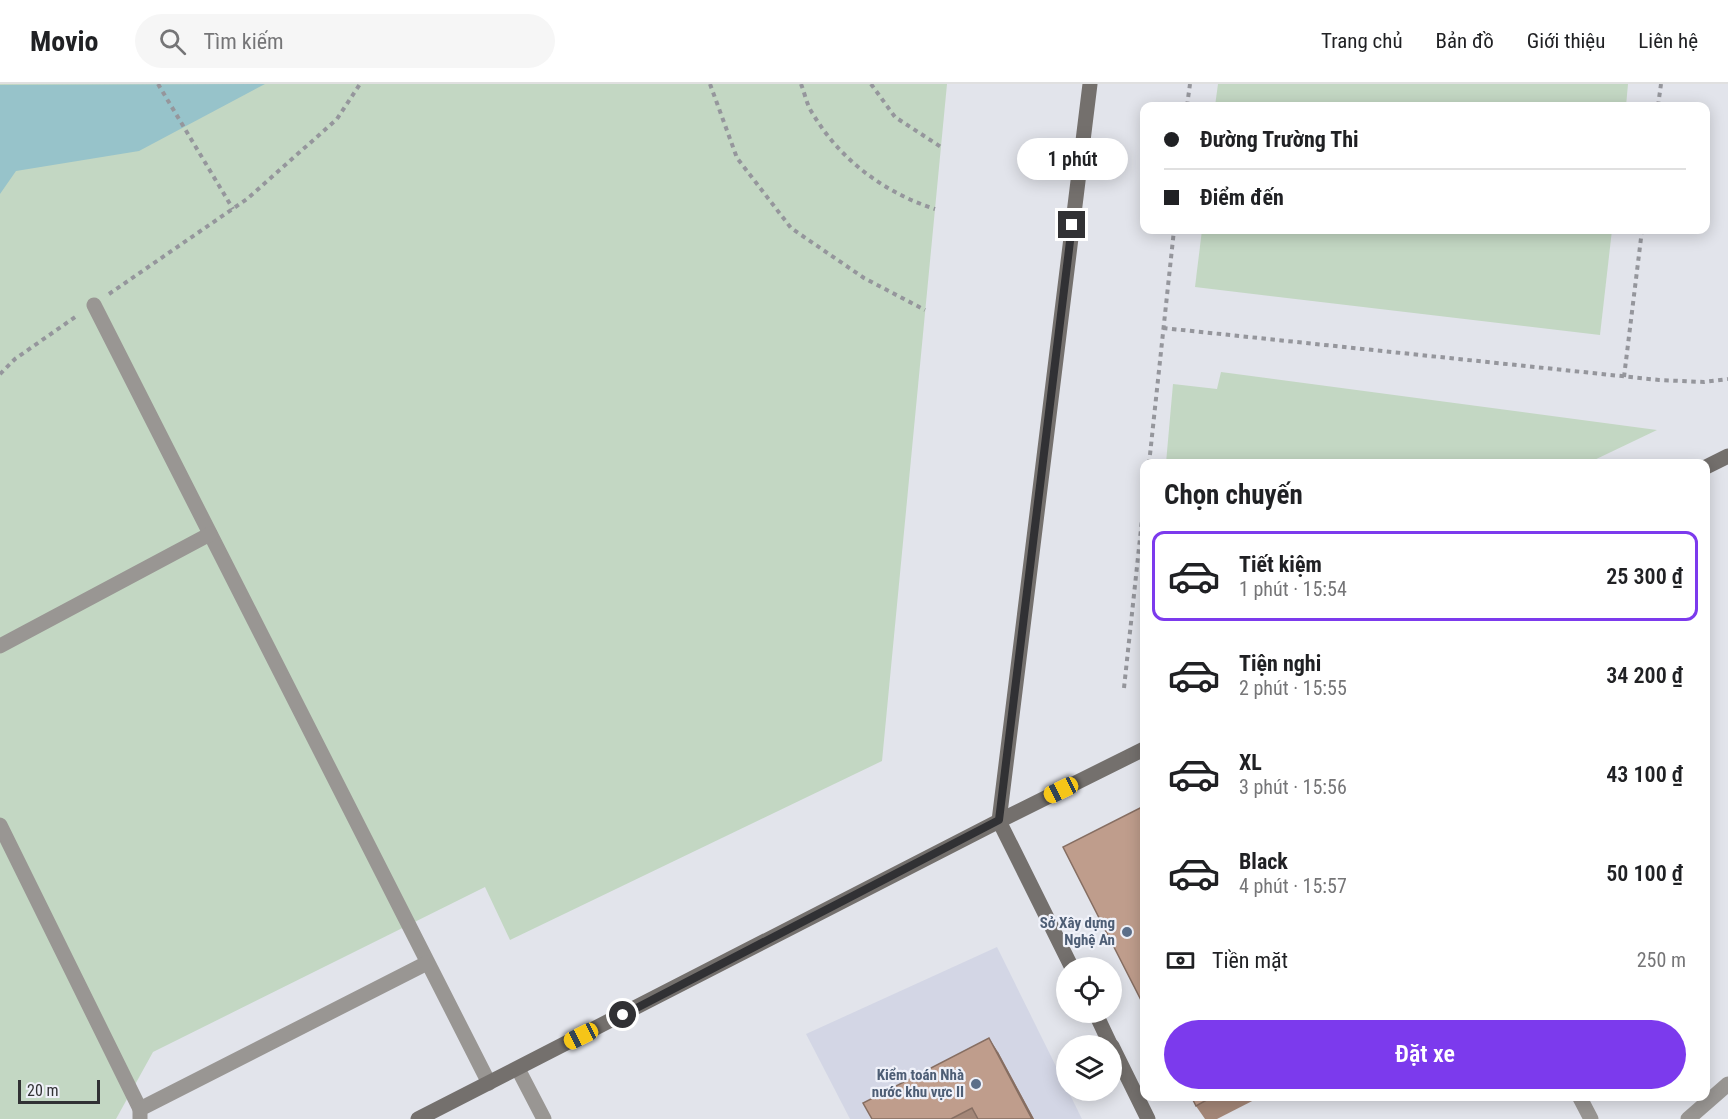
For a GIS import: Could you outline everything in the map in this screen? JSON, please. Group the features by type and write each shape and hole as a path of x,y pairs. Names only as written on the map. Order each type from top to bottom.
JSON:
{"street":[{"path":"1067,957 999,820 1090,84"},
{"path":"94,304 489,1083"},
{"path":"1710,465 1728,456"},
{"path":"0,646 210,534"},
{"path":"418,1119 999,820 1140,751"},
{"path":"0,825 140,1114 427,963"},
{"path":"518,1068 544,1119"},
{"path":"1122,1068 1148,1119"},
{"path":"1710,1100 1728,1084"},
{"path":"1582,1101 1591,1119"},
{"path":"1688,1119 1709,1101"}],"path":[{"path":"158,84 233,209"},
{"path":"0,374 15,359 233,209 337,119 360,84"},
{"path":"710,84 737,158 791,228 864,278 925,310"},
{"path":"801,84 812,114 853,165 907,200 935,209"},
{"path":"871,84 895,117 941,147"},
{"path":"1188,102 1190,84"},
{"path":"1659,102 1661,84"},
{"path":"1150,459 1174,234"},
{"path":"1624,376 1642,234"},
{"path":"1163,328 1624,376 1704,382 1728,379"},
{"path":"1124,688 1140,538"}],"shaded area":[{"path":"997,947 1056,1066 1056,1101 1073,1101 1082,1119 850,1119 806,1034"}],"green space":[{"path":"0,84 947,84 882,761 510,940 485,887 153,1052 116,1119 0,1119"},
{"path":"1218,84 1628,84 1626,102 1216,102"},
{"path":"1202,234 1612,234 1600,335 1195,287"},
{"path":"1221,372 1657,430 1596,459 1166,459 1173,384 1217,389"}],"water":[{"path":"265,84 139,151 16,171 0,194 0,85"}],"building":[{"name":"Sở Xây dựng Nghệ An","path":"1140,808 1140,998 1122,963 1122,957 1119,957 1063,847"},
{"name":"Kiểm toán Nhà nước khu vực II","path":"989,1038 1032,1119 978,1119 972,1108 951,1119 872,1119 863,1103"},
{"path":"1194,1101 1205,1101 1196,1106"}],"place":[{"name":"Sở Xây dựng Nghệ An","path":"1127,932"},
{"name":"Kiểm toán Nhà nước khu vực II","path":"976,1084"}],"route":[{"path":"623,1015 999,820 1072,225"}]}
